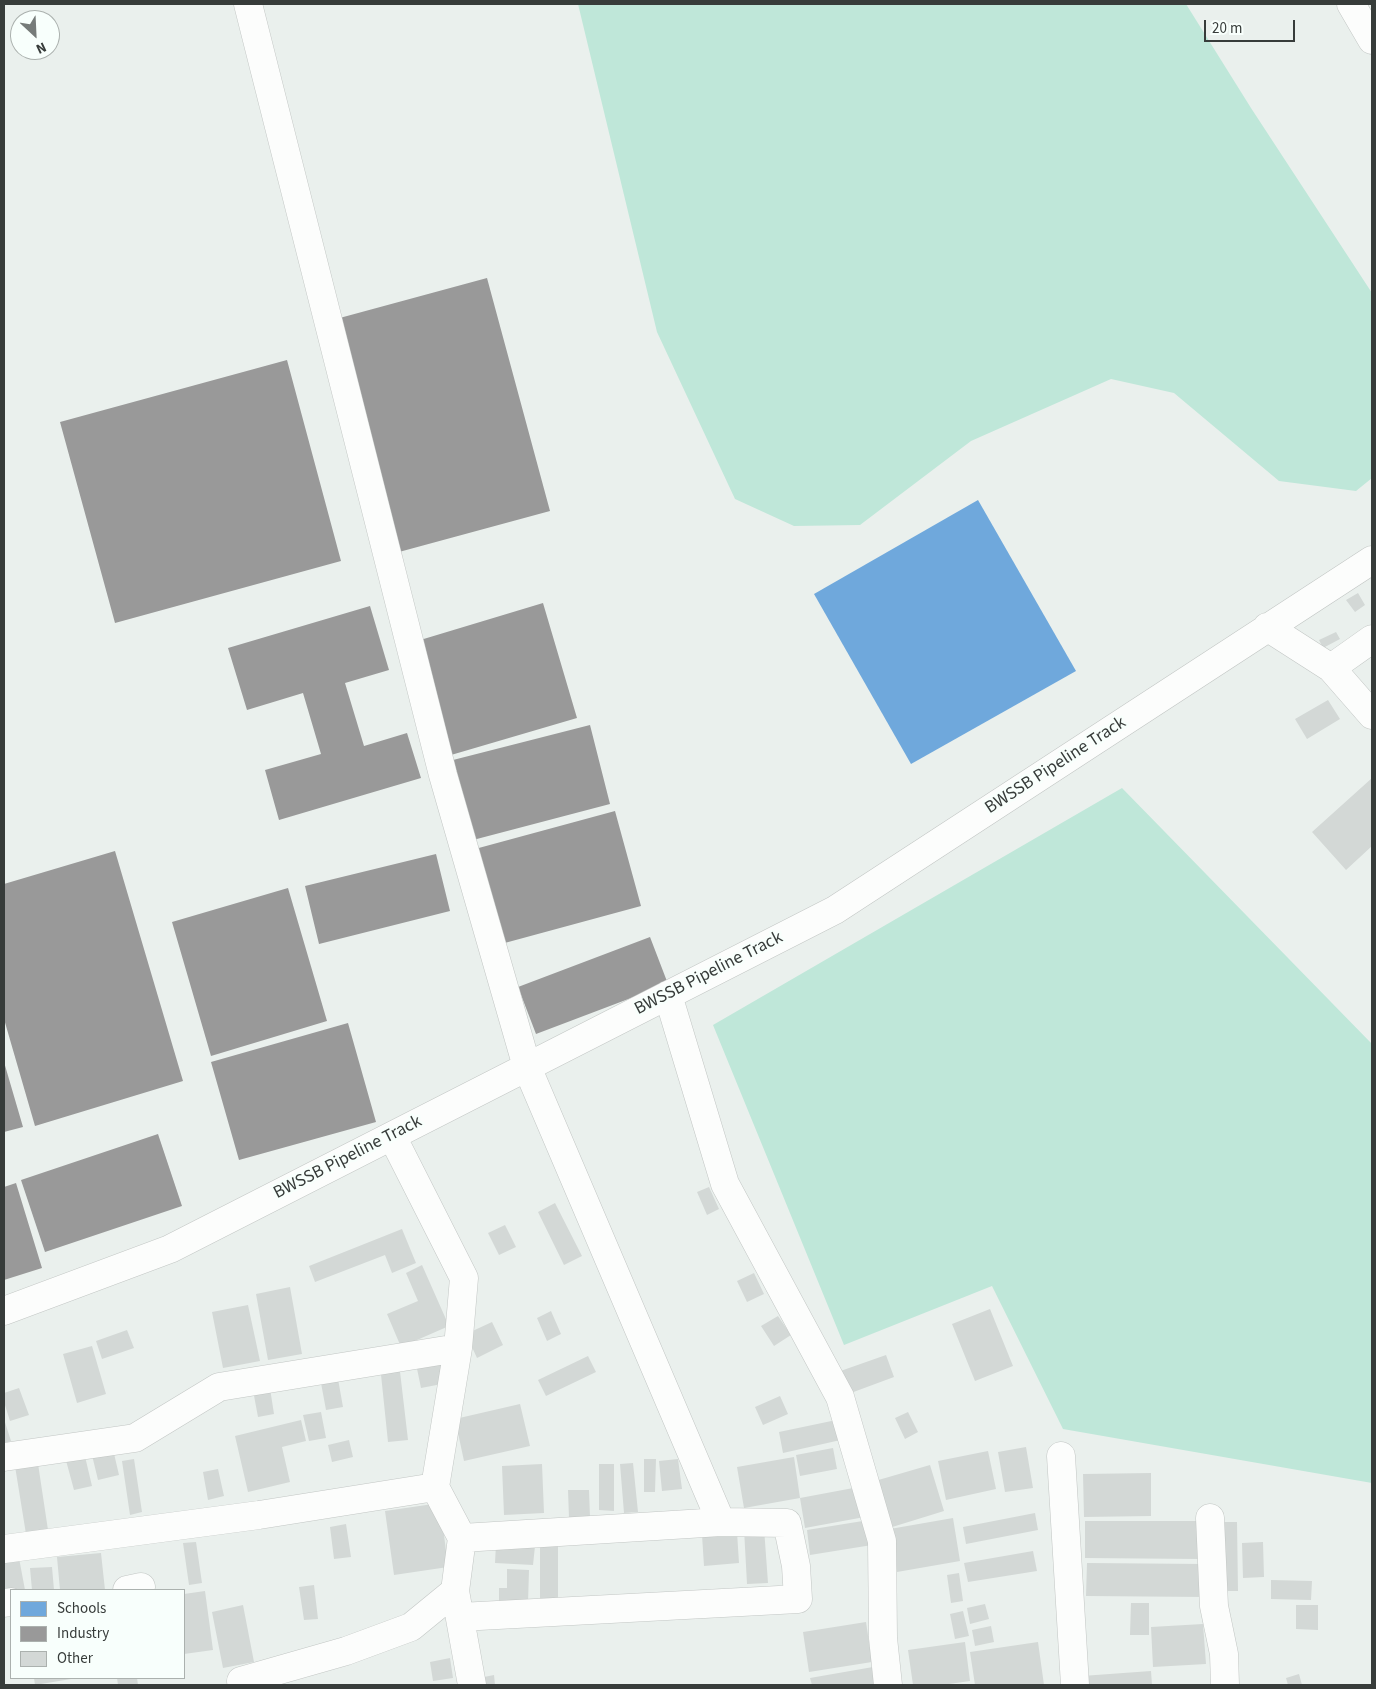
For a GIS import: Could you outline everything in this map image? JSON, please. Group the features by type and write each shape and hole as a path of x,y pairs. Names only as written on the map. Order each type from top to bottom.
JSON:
{"street":[{"path":"248,4 443,775 527,1067 721,1522"},
{"path":"1351,4 1372,40"},
{"name":"BWSSB Pipeline Track","path":"4,1311 170,1249 835,910 1372,560"},
{"path":"1267,627 1331,668 1372,715"},
{"path":"1331,668 1372,639"},
{"path":"668,995 724,1184 840,1397 882,1541 883,1638 888,1685"},
{"path":"392,1136 464,1278 458,1348 435,1487 462,1538 457,1604 472,1685"},
{"path":"4,1456 135,1438 220,1387 458,1348"},
{"path":"1061,1456 1076,1685"},
{"path":"4,1549 259,1515 435,1487"},
{"path":"1210,1518 1214,1606 1224,1654 1225,1685"},
{"path":"240,1681 346,1651 411,1626 457,1604 798,1599 796,1566 787,1523 721,1522 462,1538"}],"green space":[{"path":"578,4 1186,4 1251,108 1372,293 1372,478 1356,491 1279,481 1174,393 1111,379 971,441 860,525 794,526 735,499 657,332"},
{"path":"1122,788 1372,1044 1372,1483 1063,1429 992,1286 844,1345 713,1025"}],"building: Schools":[{"path":"978,500 1076,671 911,764 814,594"}],"building: Industry":[{"path":"487,278 550,511 399,552 336,319"},
{"path":"287,360 341,561 115,623 60,422"},
{"path":"543,603 577,718 451,755 417,641"},
{"path":"370,606 389,670 345,683 364,746 407,733 421,778 279,820 265,770 321,754 303,693 247,710 228,648"},
{"path":"590,725 610,804 473,840 453,760"},
{"path":"615,811 641,906 501,944 475,849"},
{"path":"115,851 183,1081 35,1126 4,1019 4,884"},
{"path":"436,854 450,911 319,944 305,886"},
{"path":"288,888 327,1021 211,1056 172,922"},
{"path":"650,937 668,984 536,1034 518,987"},
{"path":"348,1023 376,1122 239,1160 211,1062"},
{"path":"4,1062 23,1127 4,1132"},
{"path":"158,1134 182,1206 45,1252 21,1180"},
{"path":"16,1183 42,1268 4,1280 4,1187"}],"building: Other":[{"path":"1358,593 1365,605 1355,612 1346,600"},
{"path":"1336,632 1340,639 1323,648 1319,640"},
{"path":"1328,700 1340,719 1307,739 1295,719"},
{"path":"1372,778 1372,846 1346,870 1312,832"},
{"path":"709,1187 719,1209 707,1215 697,1192"},
{"path":"555,1203 582,1256 564,1265 538,1212"},
{"path":"505,1225 516,1247 499,1255 488,1233"},
{"path":"402,1229 416,1263 392,1273 385,1255 315,1282 309,1266"},
{"path":"422,1265 449,1326 401,1347 387,1314 418,1301 406,1273"},
{"path":"754,1273 764,1294 747,1302 737,1281"},
{"path":"290,1287 302,1354 268,1360 256,1294"},
{"path":"248,1305 260,1361 223,1368 212,1312"},
{"path":"990,1309 1013,1366 975,1381 952,1324"},
{"path":"551,1311 561,1334 547,1341 537,1318"},
{"path":"778,1316 791,1335 774,1346 761,1326"},
{"path":"492,1322 503,1345 477,1358 466,1334"},
{"path":"127,1330 134,1348 102,1359 96,1341"},
{"path":"92,1346 106,1394 77,1403 63,1354"},
{"path":"441,1353 447,1383 421,1388 415,1359"},
{"path":"886,1355 894,1377 840,1397 832,1374"},
{"path":"588,1356 596,1372 546,1396 538,1380"},
{"path":"399,1363 408,1440 388,1442 380,1365"},
{"path":"338,1379 343,1407 326,1410 321,1383"},
{"path":"269,1382 274,1414 258,1417 252,1385"},
{"path":"19,1388 29,1415 10,1421 4,1402 4,1393"},
{"path":"780,1396 788,1414 763,1425 755,1407"},
{"path":"520,1404 530,1446 464,1461 455,1419"},
{"path":"321,1412 326,1438 309,1441 303,1415"},
{"path":"908,1412 918,1432 905,1439 895,1418"},
{"path":"4,1419 11,1441 4,1443"},
{"path":"841,1419 845,1439 783,1453 779,1432"},
{"path":"301,1420 306,1441 282,1447 290,1482 248,1492 235,1436"},
{"path":"349,1440 353,1457 332,1462 328,1445"},
{"path":"112,1445 119,1475 98,1480 91,1451"},
{"path":"1026,1447 1033,1488 1005,1492 998,1452"},
{"path":"83,1448 92,1486 74,1490 64,1453"},
{"path":"833,1448 837,1469 800,1476 796,1455"},
{"path":"988,1451 996,1489 946,1500 938,1461"},
{"path":"37,1457 48,1530 26,1534 14,1460"},
{"path":"794,1457 800,1498 744,1508 737,1467"},
{"path":"134,1459 142,1512 130,1515 122,1461"},
{"path":"644,1459 656,1459 655,1492 644,1492"},
{"path":"678,1459 682,1489 662,1491 659,1461"},
{"path":"633,1463 638,1512 624,1513 620,1464"},
{"path":"542,1464 544,1513 504,1515 502,1466"},
{"path":"599,1464 614,1464 614,1511 599,1510"},
{"path":"930,1465 944,1511 889,1528 875,1481"},
{"path":"218,1469 224,1496 208,1500 203,1472"},
{"path":"1151,1473 1151,1516 1084,1517 1083,1474"},
{"path":"864,1486 870,1516 805,1528 800,1498"},
{"path":"568,1490 589,1490 590,1517 569,1518"},
{"path":"440,1503 448,1567 394,1575 385,1511"},
{"path":"1035,1513 1038,1530 966,1544 963,1527"},
{"path":"953,1518 960,1561 897,1572 890,1529"},
{"path":"869,1520 872,1545 810,1555 807,1530"},
{"path":"1085,1521 1200,1521 1199,1559 1085,1558"},
{"path":"1218,1522 1237,1522 1238,1591 1219,1591"},
{"path":"346,1524 351,1557 334,1559 330,1527"},
{"path":"764,1528 768,1583 747,1584 744,1529"},
{"path":"737,1532 739,1563 704,1566 702,1535"},
{"path":"196,1542 202,1583 189,1585 183,1543"},
{"path":"1263,1542 1264,1577 1243,1578 1242,1543"},
{"path":"496,1544 535,1546 533,1565 495,1563"},
{"path":"540,1546 558,1546 558,1599 540,1599"},
{"path":"1033,1551 1037,1571 968,1582 964,1563"},
{"path":"101,1553 105,1589 60,1589 57,1557"},
{"path":"19,1558 25,1589 10,1589 4,1598 4,1561"},
{"path":"1087,1563 1205,1564 1205,1597 1086,1596"},
{"path":"52,1567 54,1589 32,1589 30,1568"},
{"path":"507,1569 529,1570 528,1603 499,1602 499,1588 507,1588"},
{"path":"959,1573 963,1601 951,1603 947,1575"},
{"path":"1271,1580 1312,1581 1311,1600 1271,1599"},
{"path":"314,1585 318,1619 304,1620 299,1587"},
{"path":"205,1591 213,1650 185,1654 185,1594"},
{"path":"1131,1603 1149,1603 1149,1635 1130,1635"},
{"path":"985,1604 989,1619 970,1624 967,1608"},
{"path":"243,1605 254,1662 223,1668 212,1612"},
{"path":"1296,1605 1318,1605 1318,1630 1296,1629"},
{"path":"963,1611 969,1636 955,1639 950,1614"},
{"path":"866,1622 872,1662 809,1672 803,1632"},
{"path":"1203,1624 1206,1664 1153,1667 1151,1627"},
{"path":"991,1626 994,1642 975,1646 972,1630"},
{"path":"965,1642 970,1681 942,1685 913,1685 908,1650"},
{"path":"1038,1642 1044,1685 975,1685 970,1652"},
{"path":"450,1658 453,1678 433,1681 430,1662"},
{"path":"873,1667 876,1685 812,1685 810,1678"},
{"path":"1151,1671 1152,1685 1082,1685 1082,1676"},
{"path":"1299,1674 1302,1685 1288,1685 1286,1678"},
{"path":"494,1675 495,1685 480,1685 479,1678"},
{"path":"34,1679 71,1679 35,1685"},
{"path":"117,1679 137,1679 138,1685 118,1685"}]}
